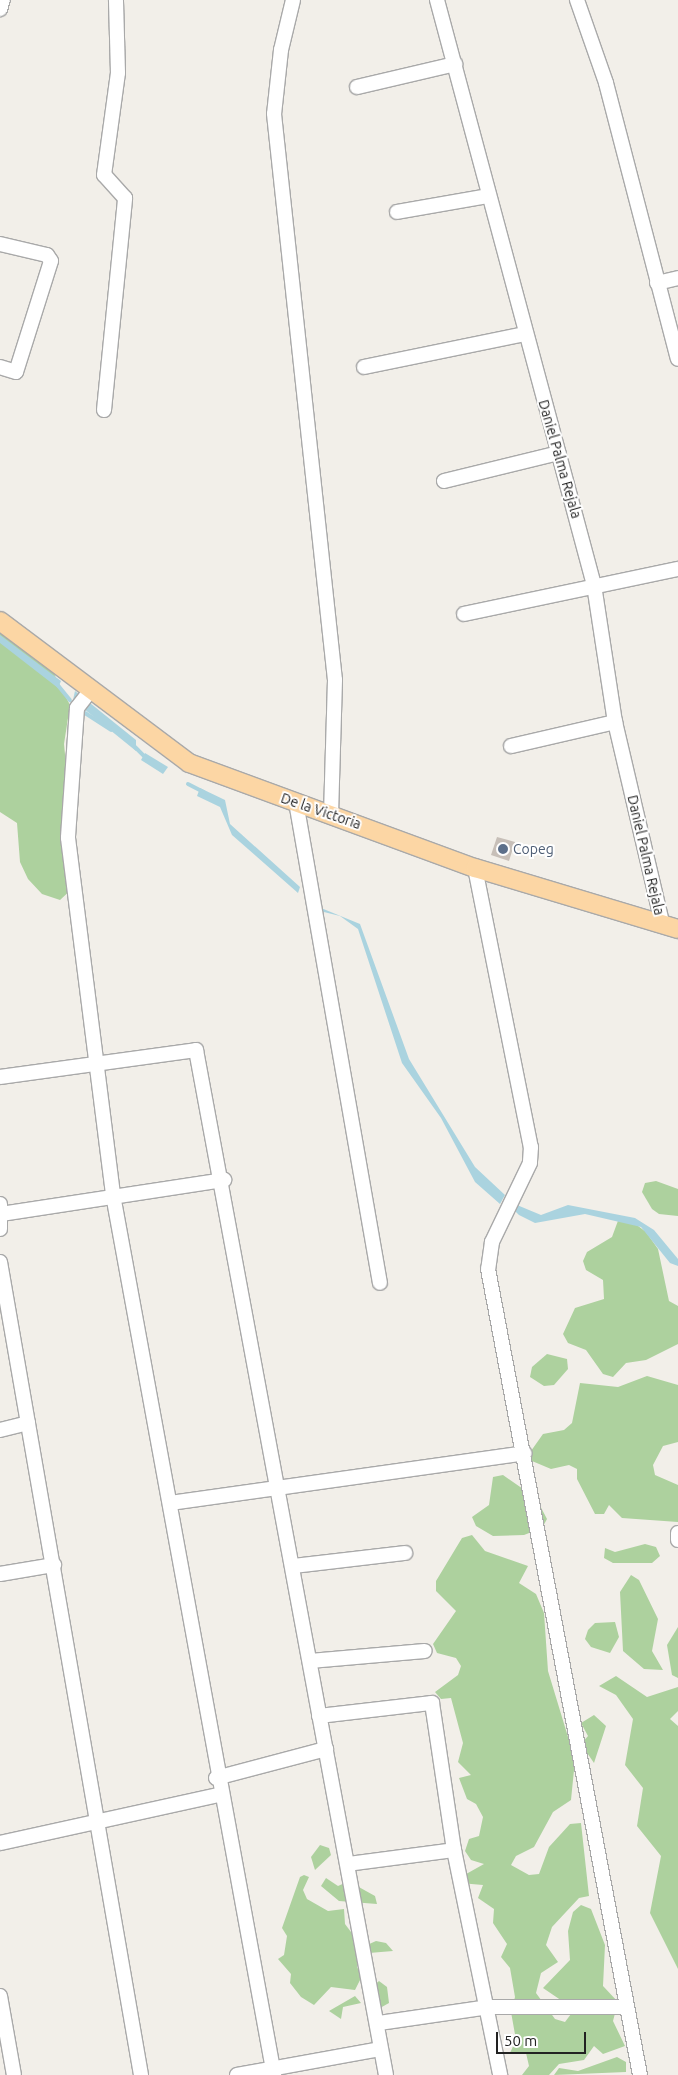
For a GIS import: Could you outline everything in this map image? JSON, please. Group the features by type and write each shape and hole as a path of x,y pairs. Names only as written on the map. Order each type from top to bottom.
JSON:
{"main road":[{"name":"De la Victoria","path":"0,620 189,763 331,813 475,868 670,926"}],"street":[{"path":"0,9 3,0"},
{"path":"104,410 125,198 104,175 118,73 116,0"},
{"path":"293,0 281,50 274,114 335,680 331,813"},
{"name":"Daniel Palma Rejala","path":"437,0 525,334 594,585 615,722 670,926"},
{"path":"578,0 606,83 678,359"},
{"path":"357,87 455,64"},
{"path":"396,212 488,196"},
{"path":"0,244 46,255 51,261 16,372 0,367"},
{"path":"657,283 678,278"},
{"path":"364,367 525,334"},
{"path":"444,481 559,453"},
{"path":"464,614 594,585 678,569"},
{"path":"91,690 77,708 68,838 98,1061 113,1195 170,1503 219,1795 274,2072"},
{"path":"511,746 615,722"},
{"path":"296,802 380,1283"},
{"path":"475,868 530,1147 530,1163 505,1211 492,1242 488,1270 640,2075"},
{"path":"0,1077 98,1061 196,1050 224,1180 274,1486 294,1566 319,1716 379,2023 380,2049 386,2075"},
{"path":"0,1229 1,1209 224,1180"},
{"path":"0,1262 54,1564 141,2075"},
{"path":"0,1430 28,1423"},
{"path":"170,1503 274,1486 524,1453"},
{"path":"678,1533 678,1540"},
{"path":"294,1566 405,1553"},
{"path":"0,1574 54,1564"},
{"path":"310,1661 425,1651"},
{"path":"319,1716 432,1703 454,1850 489,2007 500,2075"},
{"path":"216,1778 326,1749"},
{"path":"0,1843 219,1795"},
{"path":"348,1864 454,1850"},
{"path":"0,1996 14,2075"},
{"path":"379,2023 489,2007 627,2007"},
{"path":"237,2075 274,2072 380,2049"}],"green space":[{"path":"0,632 51,668 70,705 64,744 76,866 74,887 60,900 42,894 28,879 20,862 17,823 0,812"},
{"path":"656,1181 678,1189 678,1216 659,1214 652,1209 642,1192 645,1183"},
{"path":"619,1218 629,1219 646,1232 658,1249 669,1301 678,1306 678,1344 646,1360 626,1363 613,1377 603,1374 586,1350 568,1343 563,1334 575,1308 604,1299 603,1280 586,1270 583,1261 587,1252 612,1237"},
{"path":"547,1354 567,1359 568,1369 554,1385 544,1386 530,1377 532,1367"},
{"path":"647,1376 678,1385 678,1442 663,1446 653,1465 655,1475 678,1485 678,1522 622,1518 609,1505 604,1514 595,1514 577,1479 577,1469 569,1465 551,1469 532,1461 531,1451 543,1434 564,1430 572,1423 580,1383 618,1387"},
{"path":"503,1475 536,1498 547,1519 542,1528 524,1535 493,1536 476,1526 472,1517 489,1505 493,1477"},
{"path":"472,1535 485,1551 528,1566 519,1583 536,1594 544,1613 548,1671 575,1760 571,1800 553,1812 534,1847 516,1856 511,1865 529,1875 539,1874 549,1847 570,1824 581,1823 589,1896 579,1898 552,1927 546,1945 558,1962 541,1973 536,1993 555,2019 565,2022 571,2014 568,2005 543,1988 570,1960 568,1931 573,1912 581,1905 591,1909 605,1945 603,1986 618,2002 613,2021 625,2046 603,2054 594,2046 584,2060 559,2064 549,2075 522,2075 529,2066 526,2053 510,2053 516,2040 511,2012 515,1997 510,1968 501,1957 507,1944 493,1923 494,1909 478,1898 483,1885 460,1883 459,1878 484,1864 471,1860 465,1851 469,1839 479,1836 483,1817 476,1804 467,1799 459,1778 471,1775 458,1762 463,1743 451,1698 441,1699 435,1692 458,1675 461,1666 456,1658 437,1653 433,1644 456,1611 436,1591 436,1581 462,1538"},
{"path":"645,1544 656,1547 660,1556 652,1563 613,1563 604,1558 605,1548 615,1552"},
{"path":"631,1575 639,1580 658,1619 652,1651 663,1670 644,1669 623,1651 620,1592"},
{"path":"615,1622 619,1637 610,1653 591,1647 585,1639 588,1630 595,1623"},
{"path":"678,1627 678,1678 672,1675 667,1645"},
{"path":"616,1676 647,1697 678,1687 678,1711 670,1719 678,1726 678,1969 650,1913 661,1856 637,1826 643,1788 625,1765 633,1719 616,1695 599,1686"},
{"path":"594,1715 606,1726 594,1763 581,1744 588,1736 581,1723"},
{"path":"320,1845 329,1848 331,1855 315,1870 311,1857"},
{"path":"304,1875 309,1877 303,1890 307,1899 328,1911 344,1909 345,1924 357,1940 357,1967 362,1976 355,1990 331,1987 314,2005 301,1997 290,1983 291,1974 278,1959 284,1955 287,1936 282,1928 300,1877"},
{"path":"326,1878 338,1886 347,1882 357,1886 375,1896 377,1904 339,1901 321,1886"},
{"path":"376,1941 386,1943 393,1951 369,1953 367,1945"},
{"path":"379,1981 387,1987 389,2003 380,2008 372,1987"},
{"path":"355,1996 361,2003 343,2007 341,2019 329,2011"},
{"path":"617,2057 626,2062 626,2072 554,2075 559,2068 578,2071"}],"water":[{"path":"0,635 61,681 58,688 0,643"},
{"path":"75,691 136,740 136,751 73,700"},
{"path":"145,753 168,767 163,774 141,760"},
{"path":"200,788 225,800 230,824 300,887 298,893 232,835 220,807 197,796"},
{"path":"321,908 360,924 409,1059 475,1167 505,1195 500,1204 475,1182 441,1118 402,1063 358,929 340,916 320,911"},
{"path":"517,1205 541,1215 568,1205 635,1218 654,1230 678,1259 678,1266 670,1263 641,1227 585,1214 535,1223 519,1215 513,1209"}],"building":[{"name":"Copeg","path":"497,837 515,842 509,861 491,855"}],"waterway":[{"path":"56,683 70,700"},
{"path":"85,713 111,730"},
{"path":"135,747 146,758"},
{"path":"188,784 204,792"}],"place":[{"name":"Copeg","path":"503,849"}]}
